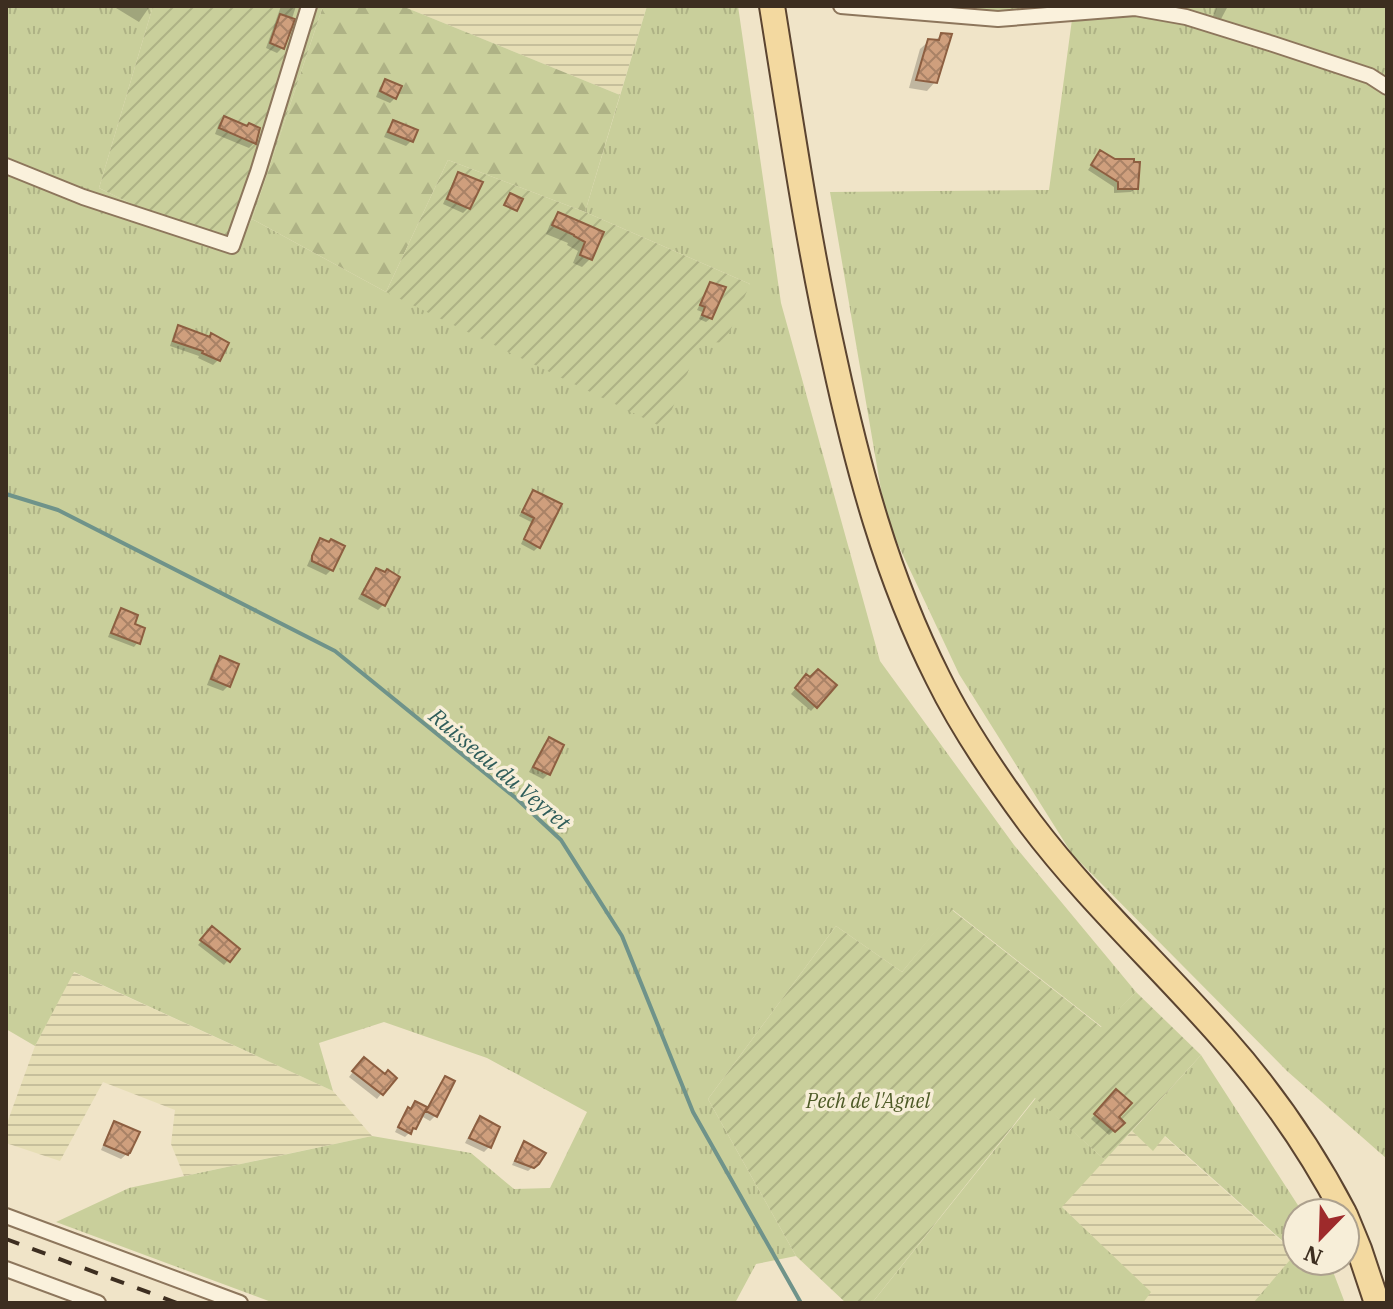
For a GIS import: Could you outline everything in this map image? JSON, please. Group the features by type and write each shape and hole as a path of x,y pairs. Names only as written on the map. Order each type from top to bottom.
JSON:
{"main road":[{"path":"756,6 801,273 829,408 870,543 915,658 954,731 1020,828 1058,875 1218,1048 1270,1115 1321,1197"},
{"path":"772,6 819,287 849,425 883,547 917,634 970,735 1031,824 1068,870 1225,1040 1269,1094 1305,1145 1334,1197"},
{"path":"1361,1255 1377,1303"},
{"path":"1354,1277 1363,1303"}],"street":[{"path":"6,166 83,197 232,246 309,6"},
{"path":"841,6 998,19 1135,8 1186,17 1370,76 1387,87"},
{"path":"6,1216 240,1303"},
{"path":"6,1269 98,1303"}],"shaded area":[{"path":"402,6 647,6 620,95"},
{"path":"73,972 333,1091 372,1136 184,1176 171,1144 175,1110 103,1082 60,1161 6,1143 6,1126 35,1046"},
{"path":"1132,1131 1153,1150 1164,1136 1281,1241 1281,1271 1253,1303 1143,1303 1150,1292 1061,1206"}],"green space":[{"path":"6,6 153,6 99,188 232,253 252,219 386,292 701,340 750,284 585,212 647,6 738,6 781,303 880,661 1014,845 1136,992 1102,1027 953,910 902,972 836,926 708,1099 796,1256 756,1264 735,1303 274,1303 56,1222 129,1188 372,1136 471,1153 514,1189 550,1188 587,1112 487,1058 384,1022 319,1043 333,1091 74,972 35,1046 6,1029"},
{"path":"153,6 323,6 252,219 232,253 99,188"},
{"path":"323,6 402,6 620,95 585,212 448,160 386,292 252,219"},
{"path":"909,6 1387,6 1387,1159 1287,1071 1072,854 959,674 886,519 830,192 1049,190 1073,12"},
{"path":"448,160 585,212 750,284 725,343 701,341 664,428 386,292"},
{"name":"Pech de l'Agnel","path":"952,910 1101,1027 1136,992 1201,1055 1105,1160 1035,1098 872,1303 846,1303 796,1256 708,1099 836,926 902,972"},
{"path":"1201,1055 1293,1197 1281,1197 1281,1240 1165,1136 1153,1151 1132,1131"},
{"path":"1036,1098 1105,1160 1062,1207 1151,1292 1143,1303 872,1303"},
{"path":"1281,1270 1281,1277 1335,1277 1345,1303 1253,1303"}],"building":[{"path":"280,14 295,19 284,49 270,43"},
{"path":"941,33 952,34 937,83 916,80 928,39 939,40"},
{"path":"385,79 402,86 396,99 380,91"},
{"path":"224,116 260,128 256,144 219,128"},
{"path":"393,120 418,130 413,142 388,132"},
{"path":"1100,150 1115,159 1140,162 1138,189 1118,189 1118,182 1091,165"},
{"path":"458,172 483,182 470,209 447,199"},
{"path":"510,193 523,199 517,211 504,205"},
{"path":"558,212 604,232 592,260 580,255 585,242 552,225"},
{"path":"710,282 726,287 712,319 702,315 705,307 700,305"},
{"path":"178,325 210,337 211,333 229,343 220,361 203,351 173,341"},
{"path":"533,490 562,504 540,548 524,539 534,518 522,512"},
{"path":"320,538 329,542 331,539 345,546 333,571 312,561"},
{"path":"376,568 385,572 387,569 400,577 385,606 362,594"},
{"path":"121,608 138,615 135,624 145,628 140,644 111,633"},
{"path":"220,656 239,664 230,687 211,679"},
{"path":"818,669 837,685 817,708 795,688 806,674 810,677"},
{"path":"549,737 564,745 550,775 533,767"},
{"path":"212,926 240,949 230,962 200,940"},
{"path":"364,1057 385,1074 388,1070 397,1078 383,1095 352,1071"},
{"path":"445,1076 455,1081 437,1117 426,1111"},
{"path":"1116,1089 1132,1103 1119,1117 1125,1123 1115,1132 1094,1114"},
{"path":"415,1101 427,1107 411,1134 398,1127 408,1107 411,1109"},
{"path":"480,1116 500,1127 491,1148 469,1138"},
{"path":"114,1121 140,1132 128,1155 104,1145"},
{"path":"524,1141 546,1153 534,1168 515,1161"}],"waterway":[{"name":"Ruisseau du Veyret","path":"6,494 58,510 335,651 517,799 561,840 622,936 693,1112 801,1303"}],"railway":[{"path":"6,1239 177,1303"}]}
